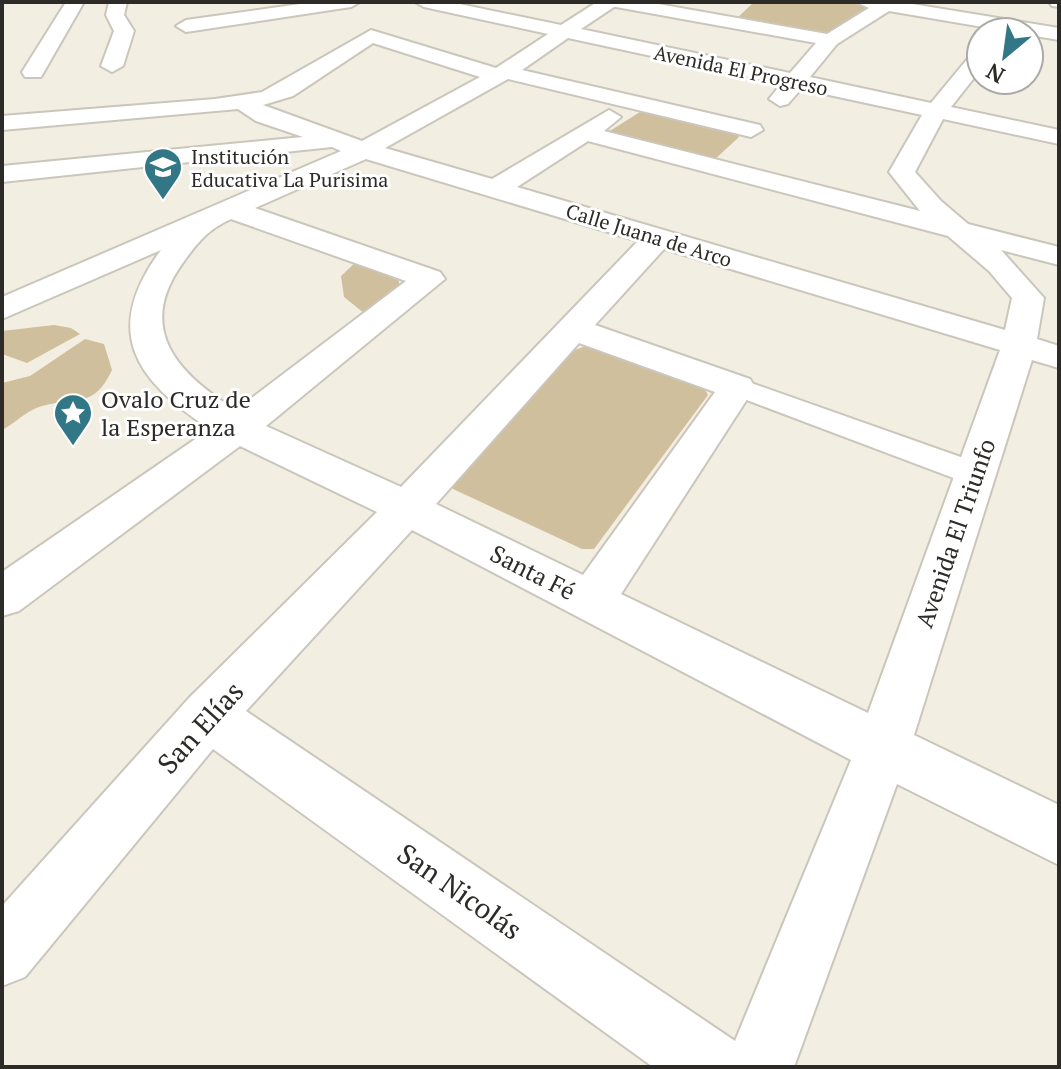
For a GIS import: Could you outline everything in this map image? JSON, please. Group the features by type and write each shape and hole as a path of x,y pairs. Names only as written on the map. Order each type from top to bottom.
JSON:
{"street":[{"path":"33,72 75,2"},
{"path":"112,66 124,31 115,15 118,2"},
{"path":"186,26 276,7 351,2"},
{"path":"406,2 423,12"},
{"path":"7,299 214,218 351,146 502,74 609,2"},
{"path":"616,2 830,40"},
{"path":"725,22 748,2"},
{"path":"715,167 830,40 881,3 965,21"},
{"path":"1016,16 1022,10"},
{"name":"Avenida El Progreso","path":"423,12 563,33 1059,137"},
{"path":"2,123 244,103 285,91 371,36 502,74 751,130"},
{"path":"443,39 474,67"},
{"name":"Avenida El Triunfo","path":"759,1067 883,748 975,474 1039,351 1028,298 1014,275 951,228 916,195 902,172 936,111 965,75"},
{"path":"495,189 631,102"},
{"name":"Calle Juana de Arco","path":"244,103 264,116 351,146 1039,351"},
{"path":"585,133 1059,256"},
{"path":"2,174 351,146"},
{"path":"2,597 238,428 429,279 214,218"},
{"name":"Santa Fé","path":"214,218 165,263 154,283 142,327 154,355 186,394 238,428 407,508 1059,836"},
{"name":"San Elías","path":"2,954 208,715 407,508 658,237"},
{"path":"573,329 975,474"},
{"path":"590,602 737,387"},
{"name":"San Nicolás","path":"208,715 712,1067"}],"shaded area":[{"path":"754,2 849,2 877,7 831,38 734,21"},
{"path":"640,112 739,137 713,161 605,134"},
{"path":"357,261 398,278 400,287 370,318 344,297 341,276"},
{"path":"54,325 71,328 80,334 27,363 2,354 2,331"},
{"path":"85,339 104,344 112,370 97,392 81,400 34,409 2,430 2,383 30,376"},
{"path":"586,346 704,388 708,395 594,549 582,549 453,489 451,482 572,351"}],"place":[{"name":"Institución Educativa La Purisima","path":"163,201"},
{"name":"Ovalo Cruz de la Esperanza","path":"73,447"}]}
